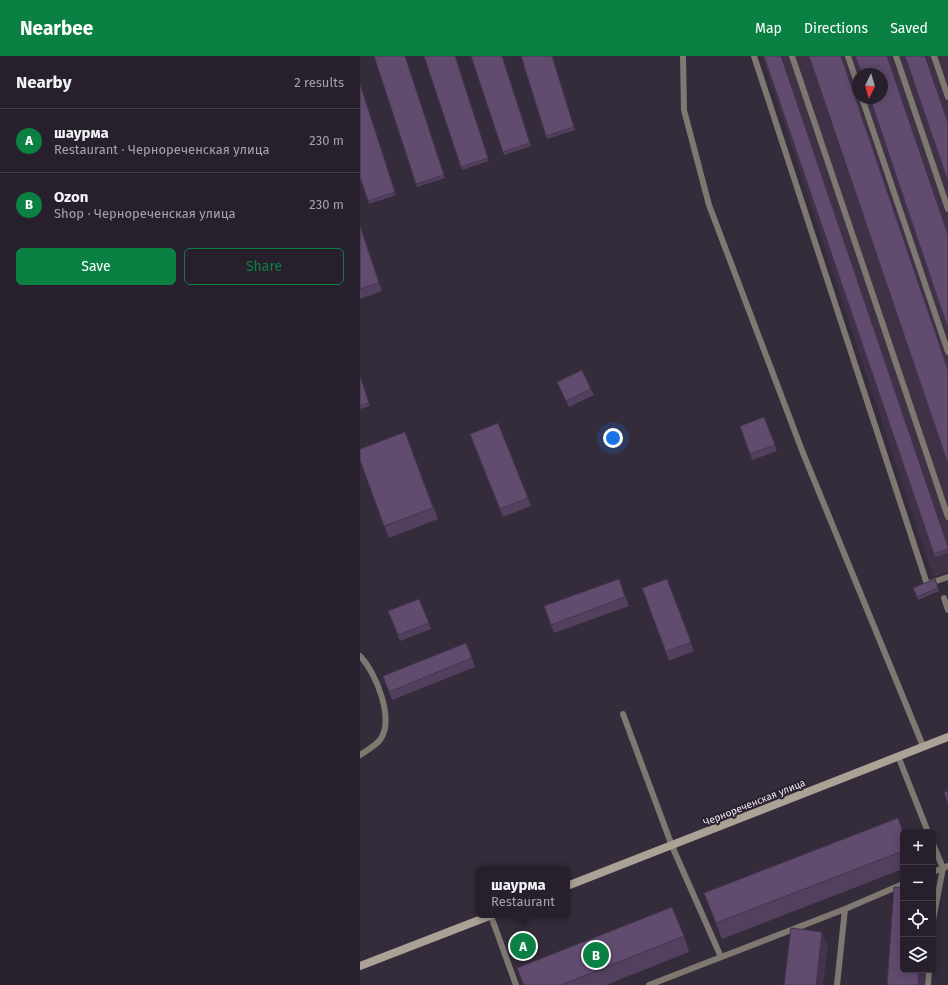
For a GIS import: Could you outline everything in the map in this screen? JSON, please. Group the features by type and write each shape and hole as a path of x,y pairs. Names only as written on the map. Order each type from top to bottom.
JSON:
{"main road":[{"name":"Чернореченская улица","path":"570,885 948,737"},
{"path":"360,966 483,918"}],"lane":[{"path":"683,56 684,110 709,206 803,453 923,746"},
{"path":"754,56 927,584 948,577"},
{"path":"792,56 948,517"},
{"path":"848,56 852,68"},
{"path":"896,56 948,209"},
{"path":"934,56 948,97"},
{"path":"864,104 948,352"},
{"path":"944,598 948,610"},
{"path":"360,656 368,664 386,710 386,726 380,740 360,755"},
{"path":"623,714 672,846 721,957"},
{"path":"898,756 927,829"},
{"path":"936,850 945,867 936,907"},
{"path":"649,985 845,909 900,885"},
{"path":"837,985 845,909"},
{"path":"492,918 516,985"},
{"path":"928,985 929,973"}],"shaded area":[{"path":"762,56 948,56 948,572 933,577"}],"building":[{"path":"374,56 405,56 444,175 416,184"},
{"path":"424,56 455,56 488,158 461,167"},
{"path":"471,56 502,56 530,143 503,152"},
{"path":"521,56 552,56 574,127 546,136"},
{"path":"764,56 781,56 948,549 934,554"},
{"path":"809,56 841,56 852,88 852,104 857,104 948,370 948,464"},
{"path":"855,56 887,56 948,235 948,329 872,104 888,104 888,68 860,68"},
{"path":"905,56 925,56 948,123 948,182"},
{"path":"360,84 395,192 368,201 360,177"},
{"path":"360,226 379,283 360,289"},
{"path":"582,370 591,389 566,401 557,382"},
{"path":"360,376 369,403 360,406"},
{"path":"764,417 775,445 750,454 740,426"},
{"path":"498,423 528,498 500,509 470,434"},
{"path":"405,432 433,508 384,526 360,460 360,449"},
{"path":"619,579 625,597 551,625 544,606"},
{"path":"667,579 691,642 666,652 642,588"},
{"path":"935,579 938,588 917,597 913,588"},
{"path":"419,599 429,623 398,635 388,611"},
{"path":"466,643 472,658 389,692 383,676"},
{"path":"948,791 948,804 944,792"},
{"path":"898,818 902,829 900,829 900,852 716,923 704,893"},
{"path":"894,887 900,888 900,973 919,973 918,985 887,985"},
{"path":"672,907 684,936 561,985 524,985 517,968"},
{"path":"791,928 822,932 816,985 784,985"}],"place":[{"name":"шаурма","path":"523,946"},
{"name":"Ozon","path":"596,955"}]}
